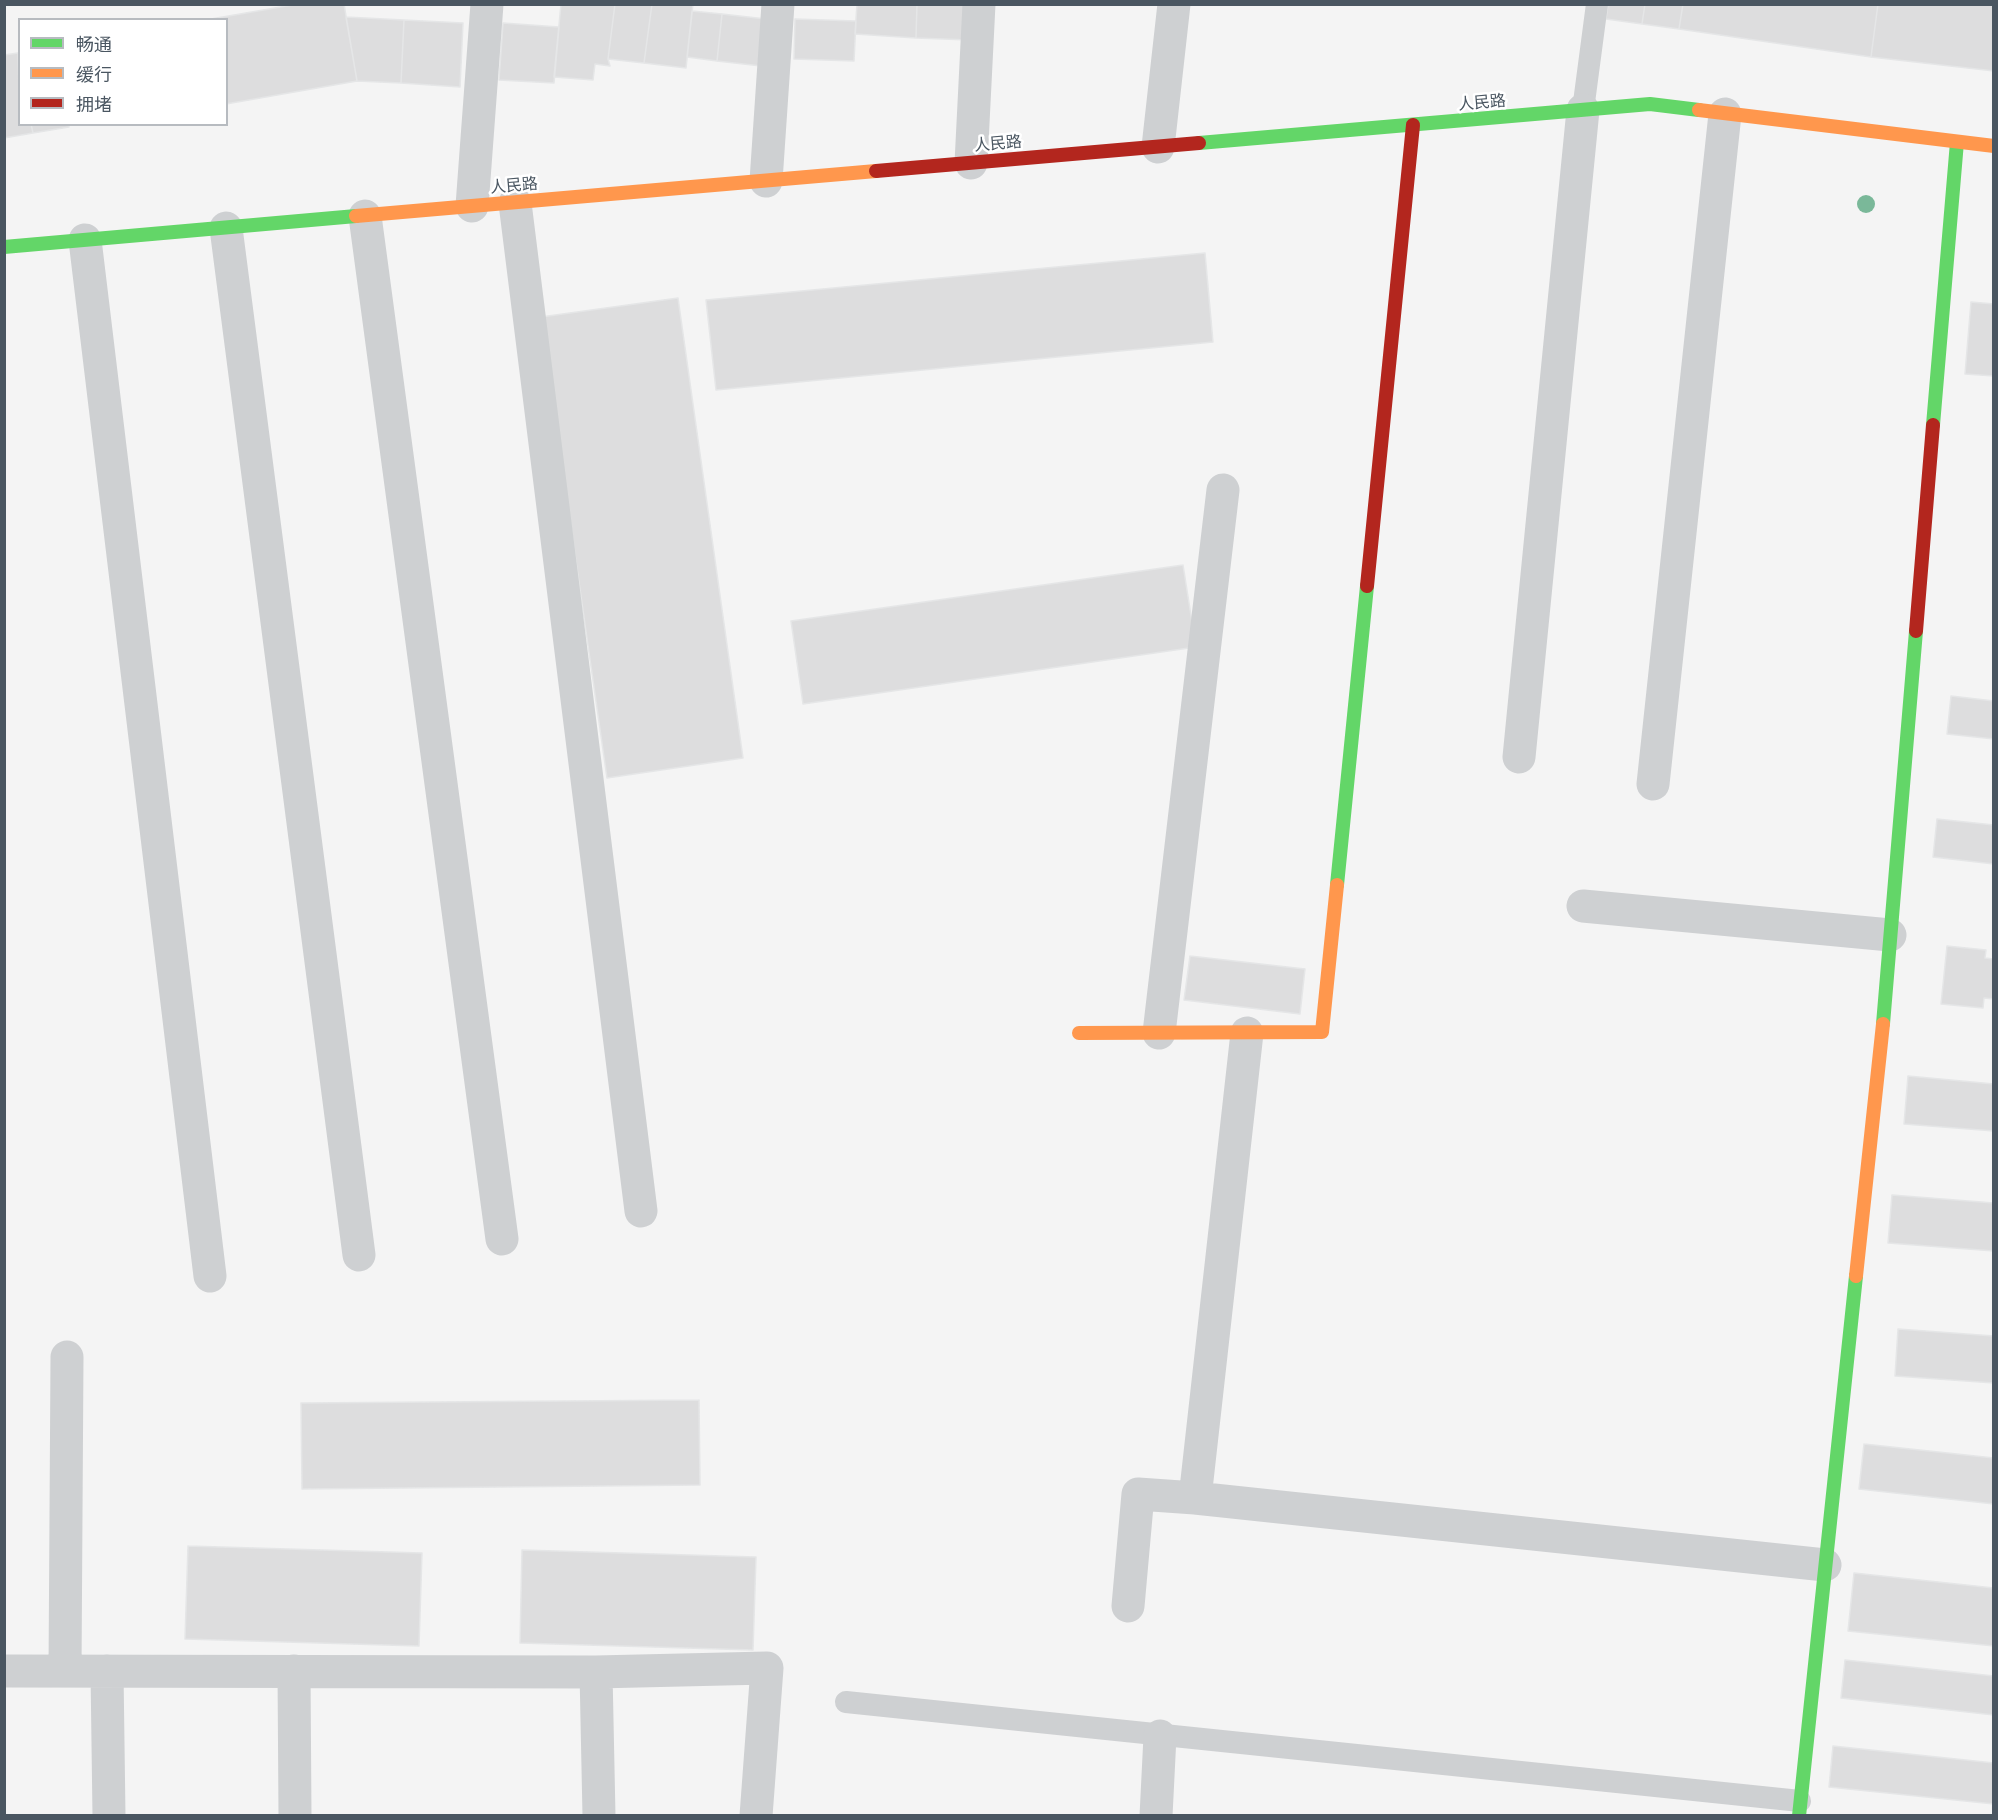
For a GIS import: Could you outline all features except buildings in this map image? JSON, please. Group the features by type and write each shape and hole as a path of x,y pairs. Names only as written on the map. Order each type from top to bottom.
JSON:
{"street":[{"path":"472,207 487,4"},
{"path":"766,181 778,4"},
{"path":"971,163 979,4"},
{"path":"1158,147 1174,4"},
{"name":"人民路","path":"4,247 1650,104 1994,146"},
{"path":"1519,757 1583,110"},
{"path":"1653,784 1725,114"},
{"path":"1079,1033 1322,1032 1413,125"},
{"path":"1800,1808 1882,1033 1958,142"},
{"path":"515,203 641,1211"},
{"path":"365,216 502,1239"},
{"path":"226,228 359,1255"},
{"path":"85,240 210,1276"},
{"path":"1159,1033 1223,489"},
{"path":"1583,906 1890,935"},
{"path":"1195,1498 1247,1033"},
{"path":"65,1671 67,1357"},
{"path":"1128,1606 1138,1494 1195,1498 1825,1565"},
{"path":"4,1671 596,1672 767,1668 756,1815"},
{"path":"107,1671 109,1815"},
{"path":"294,1671 295,1815"},
{"path":"596,1672 598,1815"},
{"path":"1156,1815 1160,1736"}],"lane":[{"path":"1583,110 1597,4"},
{"path":"846,1702 1800,1808"}],"traffic: fast":[{"path":"1199,143 1650,104 1699,110"},
{"path":"1933,425 1957,142"},
{"path":"4,247 356,216"},
{"path":"1337,885 1367,586"},
{"path":"1883,1024 1916,631"},
{"path":"1799,1816 1856,1276"}],"traffic: slow":[{"path":"1699,110 1994,146"},
{"path":"356,216 876,171"},
{"path":"1079,1033 1322,1032 1337,885"},
{"path":"1856,1276 1883,1024"}],"traffic: jam":[{"path":"1367,586 1413,125"},
{"path":"876,171 1199,143"},
{"path":"1916,631 1933,425"}]}
